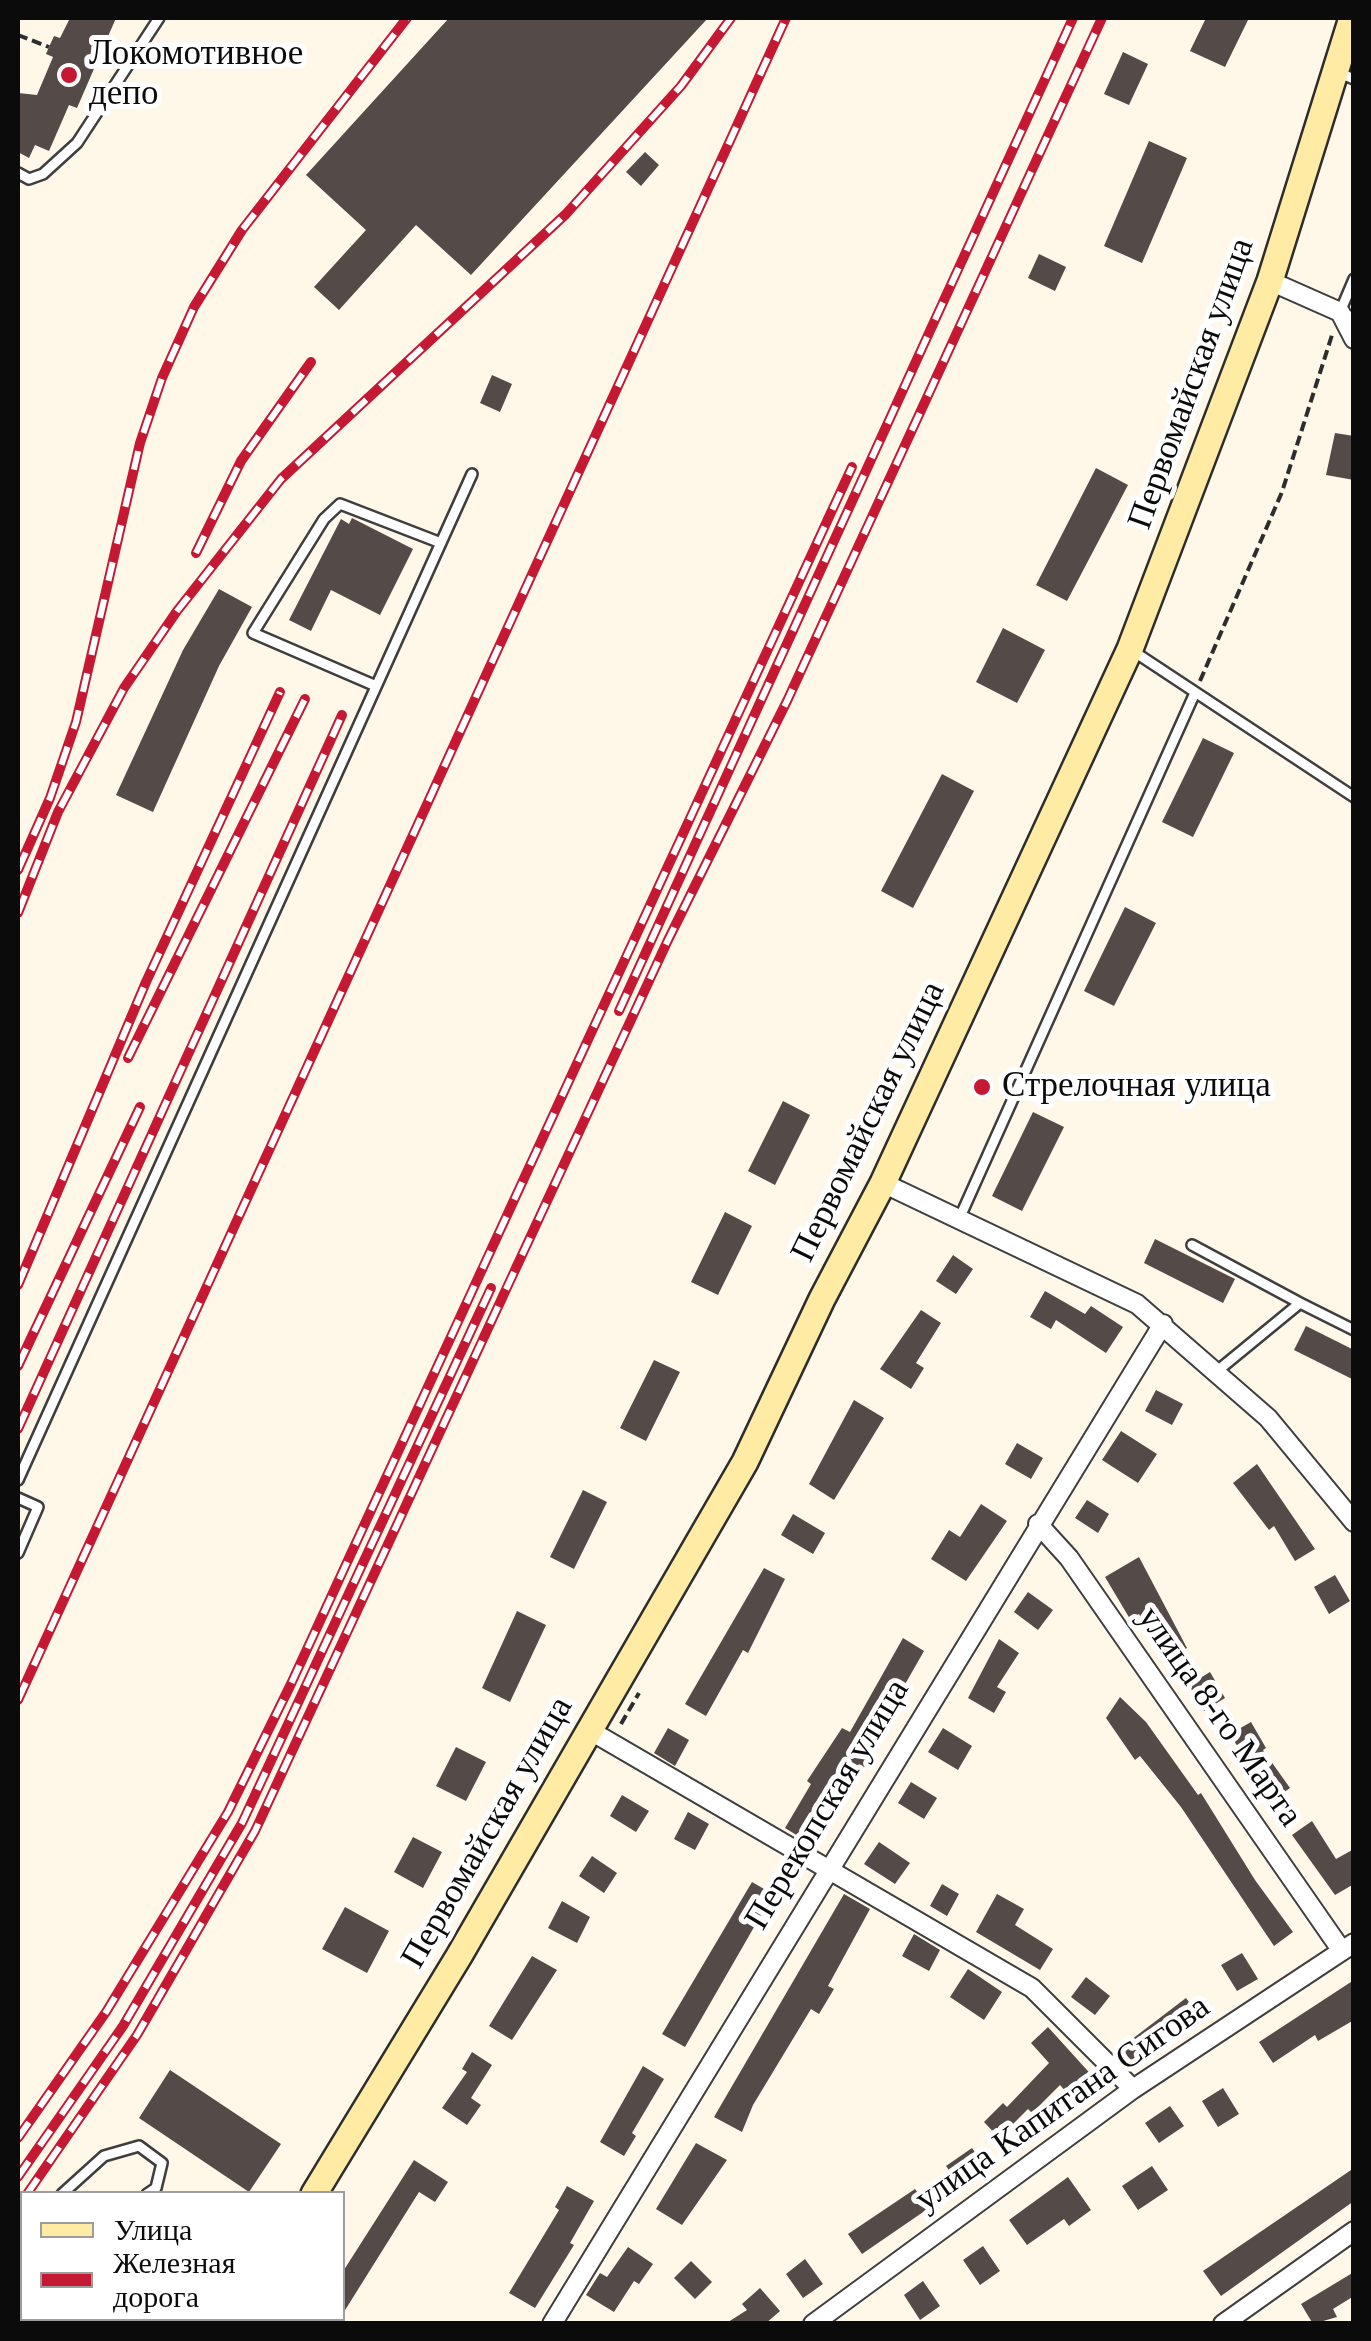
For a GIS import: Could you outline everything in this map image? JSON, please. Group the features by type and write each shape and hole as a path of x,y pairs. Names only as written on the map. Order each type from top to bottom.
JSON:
{"main road":[{"name":"Первомайская улица","path":"316,2191 459,1956 745,1462 883,1183 1130,649 1344,75 1352,18"}],"street":[{"path":"1270,281 1347,315 1354,339"},
{"path":"883,1183 960,1216 1137,1304 1268,1418 1354,1522"},
{"name":"Перекопская улица","path":"552,2324 827,1868 1164,1324"},
{"name":"улица 8-го Марта","path":"1038,1524 1069,1558 1348,1947"},
{"path":"588,1730 1032,1988 1133,2090"},
{"name":"улица Капитана Сигова","path":"813,2324 1133,2090 1348,1947"},
{"path":"1223,2324 1354,2231"}],"lane":[{"path":"18,172 29,178 43,174 77,143 159,18"},
{"path":"1347,315 1354,279"},
{"path":"18,1480 472,474"},
{"path":"376,686 254,633 324,519 340,504 441,544"},
{"path":"1130,649 1354,796"},
{"path":"960,1216 1194,694"},
{"path":"1192,1245 1354,1330"},
{"path":"1216,1372 1300,1303"},
{"path":"18,1498 38,1508 18,1553"},
{"path":"65,2191 104,2156 139,2146 162,2164 156,2188 152,2191"}],"path":[{"path":"18,34 49,47"},
{"path":"1194,694 1282,492 1347,315"}],"building":[{"name":"Локомотивное депо","path":"70,18 116,18 77,108 69,105 49,151 35,145 29,158 18,152 18,93 37,95 53,57 46,54 54,36 60,38"},
{"path":"449,18 708,18 471,275 416,225 339,310 314,287 366,230 306,175"},
{"path":"1206,18 1249,18 1225,67 1190,51"},
{"path":"1123,52 1148,64 1129,105 1104,94"},
{"path":"1149,141 1187,158 1142,263 1104,246"},
{"path":"645,152 659,165 641,186 626,172"},
{"path":"1039,254 1066,267 1055,291 1028,278"},
{"path":"492,375 512,384 500,412 480,403"},
{"path":"1335,433 1354,436 1354,480 1326,475"},
{"path":"1096,468 1128,485 1067,601 1036,585"},
{"path":"352,518 413,549 380,615 331,590 311,631 289,620 341,519 349,524"},
{"path":"219,589 252,607 219,666 153,812 116,795 183,650"},
{"path":"1003,628 1045,650 1017,703 976,682"},
{"path":"1203,738 1234,753 1193,837 1162,822"},
{"path":"942,774 974,791 913,908 881,891"},
{"path":"1125,907 1156,923 1114,1006 1084,991"},
{"path":"783,1101 810,1115 775,1185 748,1171"},
{"path":"1033,1112 1064,1127 1022,1211 992,1196"},
{"path":"725,1212 752,1226 718,1295 691,1282"},
{"path":"1155,1239 1235,1279 1223,1303 1144,1263"},
{"path":"953,1255 973,1269 956,1294 936,1281"},
{"path":"1045,1291 1085,1314 1091,1306 1123,1327 1106,1353 1056,1320 1051,1329 1030,1317"},
{"path":"921,1310 941,1323 916,1363 924,1368 911,1389 880,1369"},
{"path":"1306,1326 1354,1350 1354,1380 1294,1350"},
{"path":"654,1360 680,1372 646,1441 620,1428"},
{"path":"1156,1390 1183,1404 1172,1425 1145,1411"},
{"path":"854,1400 884,1418 834,1500 809,1484"},
{"path":"1121,1431 1157,1454 1138,1483 1102,1460"},
{"path":"1017,1443 1043,1458 1031,1479 1005,1464"},
{"path":"1257,1464 1315,1549 1295,1561 1274,1526 1269,1530 1233,1483"},
{"path":"583,1490 607,1502 574,1569 550,1557"},
{"path":"1087,1500 1109,1514 1098,1533 1075,1518"},
{"path":"981,1504 1007,1521 966,1581 931,1559 949,1530 960,1537"},
{"path":"793,1514 825,1533 813,1554 781,1535"},
{"path":"1139,1557 1187,1648 1166,1661 1139,1614 1130,1619 1105,1577"},
{"path":"764,1568 785,1579 748,1653 743,1650 706,1716 685,1704"},
{"path":"1335,1575 1350,1601 1329,1614 1314,1587"},
{"path":"1028,1592 1053,1610 1038,1630 1014,1612"},
{"path":"517,1611 546,1625 510,1702 482,1688"},
{"path":"903,1638 924,1651 871,1744 876,1747 859,1776 846,1768 814,1818 823,1823 811,1844 785,1828 811,1784 807,1781 842,1728 850,1732"},
{"path":"999,1639 1019,1653 997,1687 1006,1692 994,1713 968,1698"},
{"path":"1210,1672 1225,1698 1204,1711 1189,1685"},
{"path":"1120,1697 1146,1722 1198,1795 1201,1793 1293,1932 1274,1946 1181,1807 1140,1756 1135,1760 1106,1718"},
{"path":"1251,1722 1266,1748 1263,1750 1290,1788 1271,1802 1230,1734"},
{"path":"668,1728 689,1740 675,1766 654,1753"},
{"path":"943,1728 972,1746 958,1770 928,1752"},
{"path":"456,1747 486,1762 466,1801 436,1786"},
{"path":"911,1782 937,1798 924,1819 898,1803"},
{"path":"622,1795 649,1811 636,1832 610,1816"},
{"path":"688,1812 709,1824 695,1850 674,1839"},
{"path":"1312,1821 1336,1859 1354,1849 1354,1884 1335,1895 1292,1835"},
{"path":"413,1837 442,1852 423,1888 394,1872"},
{"path":"879,1842 910,1863 895,1884 864,1864"},
{"path":"592,1856 617,1873 604,1893 579,1876"},
{"path":"752,1882 778,1897 767,1918 761,1915 685,2047 662,2034"},
{"path":"942,1884 959,1894 947,1916 930,1906"},
{"path":"844,1894 870,1909 828,1986 834,1989 819,2014 811,2009 753,2105 742,2132 714,2117"},
{"path":"997,1894 1024,1909 1015,1925 1053,1949 1040,1970 976,1932"},
{"path":"562,1901 590,1917 577,1943 548,1928"},
{"path":"345,1907 389,1931 367,1973 322,1949"},
{"path":"914,1934 940,1950 929,1971 902,1956"},
{"path":"1242,1953 1258,1979 1237,1991 1221,1965"},
{"path":"532,1956 557,1970 512,2040 489,2026"},
{"path":"968,1969 1002,1992 984,2020 950,1997"},
{"path":"1086,1977 1110,1996 1095,2015 1071,1997"},
{"path":"1354,1980 1354,2020 1318,2041 1315,2035 1273,2063 1259,2042"},
{"path":"1186,1998 1200,2017 1136,2069 1119,2049"},
{"path":"1048,2027 1096,2080 1073,2100 1060,2085 999,2138 984,2122 1003,2103 1007,2107 1049,2063 1031,2043"},
{"path":"472,2052 492,2065 471,2098 481,2105 467,2125 442,2108 467,2072 462,2069"},
{"path":"643,2066 664,2079 632,2133 636,2136 624,2156 600,2142"},
{"path":"170,2070 281,2144 248,2191 139,2118"},
{"path":"1223,2088 1239,2114 1218,2127 1202,2101"},
{"path":"1170,2106 1184,2126 1159,2143 1145,2123"},
{"path":"696,2143 727,2160 682,2225 656,2209"},
{"path":"972,2148 986,2167 960,2186 946,2166"},
{"path":"414,2160 448,2182 435,2202 419,2192 345,2310 345,2268"},
{"path":"1152,2166 1168,2190 1138,2210 1122,2186"},
{"path":"1354,2168 1354,2201 1221,2296 1203,2271"},
{"path":"1068,2177 1091,2210 1069,2226 1064,2219 1027,2245 1009,2220"},
{"path":"567,2186 594,2201 570,2243 574,2245 535,2308 509,2293 559,2210 555,2207"},
{"path":"915,2189 929,2208 862,2254 848,2234"},
{"path":"983,2246 1000,2271 980,2285 963,2260"},
{"path":"628,2247 653,2264 639,2284 634,2281 614,2312 586,2295 600,2273 607,2277"},
{"path":"805,2259 823,2284 803,2298 786,2274"},
{"path":"691,2261 712,2282 695,2299 674,2278"},
{"path":"1354,2272 1354,2296 1333,2309 1337,2317 1313,2324 1301,2304"},
{"path":"923,2281 940,2306 920,2320 904,2295"},
{"path":"760,2288 780,2311 765,2324 725,2324 747,2310 742,2304"}],"railway":[{"path":"18,870 50,798 76,722 140,443 162,378 194,307 242,230 407,18"},
{"path":"18,913 58,812 124,688 177,611 281,479 566,214 681,86 731,18"},
{"path":"18,1700 786,18"},
{"path":"619,1011 1073,18"},
{"path":"29,2191 137,2035 255,1831 668,940 787,701 1102,18"},
{"path":"196,553 241,461 311,362"},
{"path":"18,2138 106,2012 228,1812 290,1686 852,467"},
{"path":"18,1285 146,982 280,692"},
{"path":"128,1058 305,699"},
{"path":"18,1429 342,715"},
{"path":"18,1366 140,1107"},
{"path":"18,2177 123,2026 242,1823 491,1288"}],"place":[{"name":"Локомотивное депо","path":"69,75"},
{"name":"Стрелочная улица","path":"982,1087"}]}
